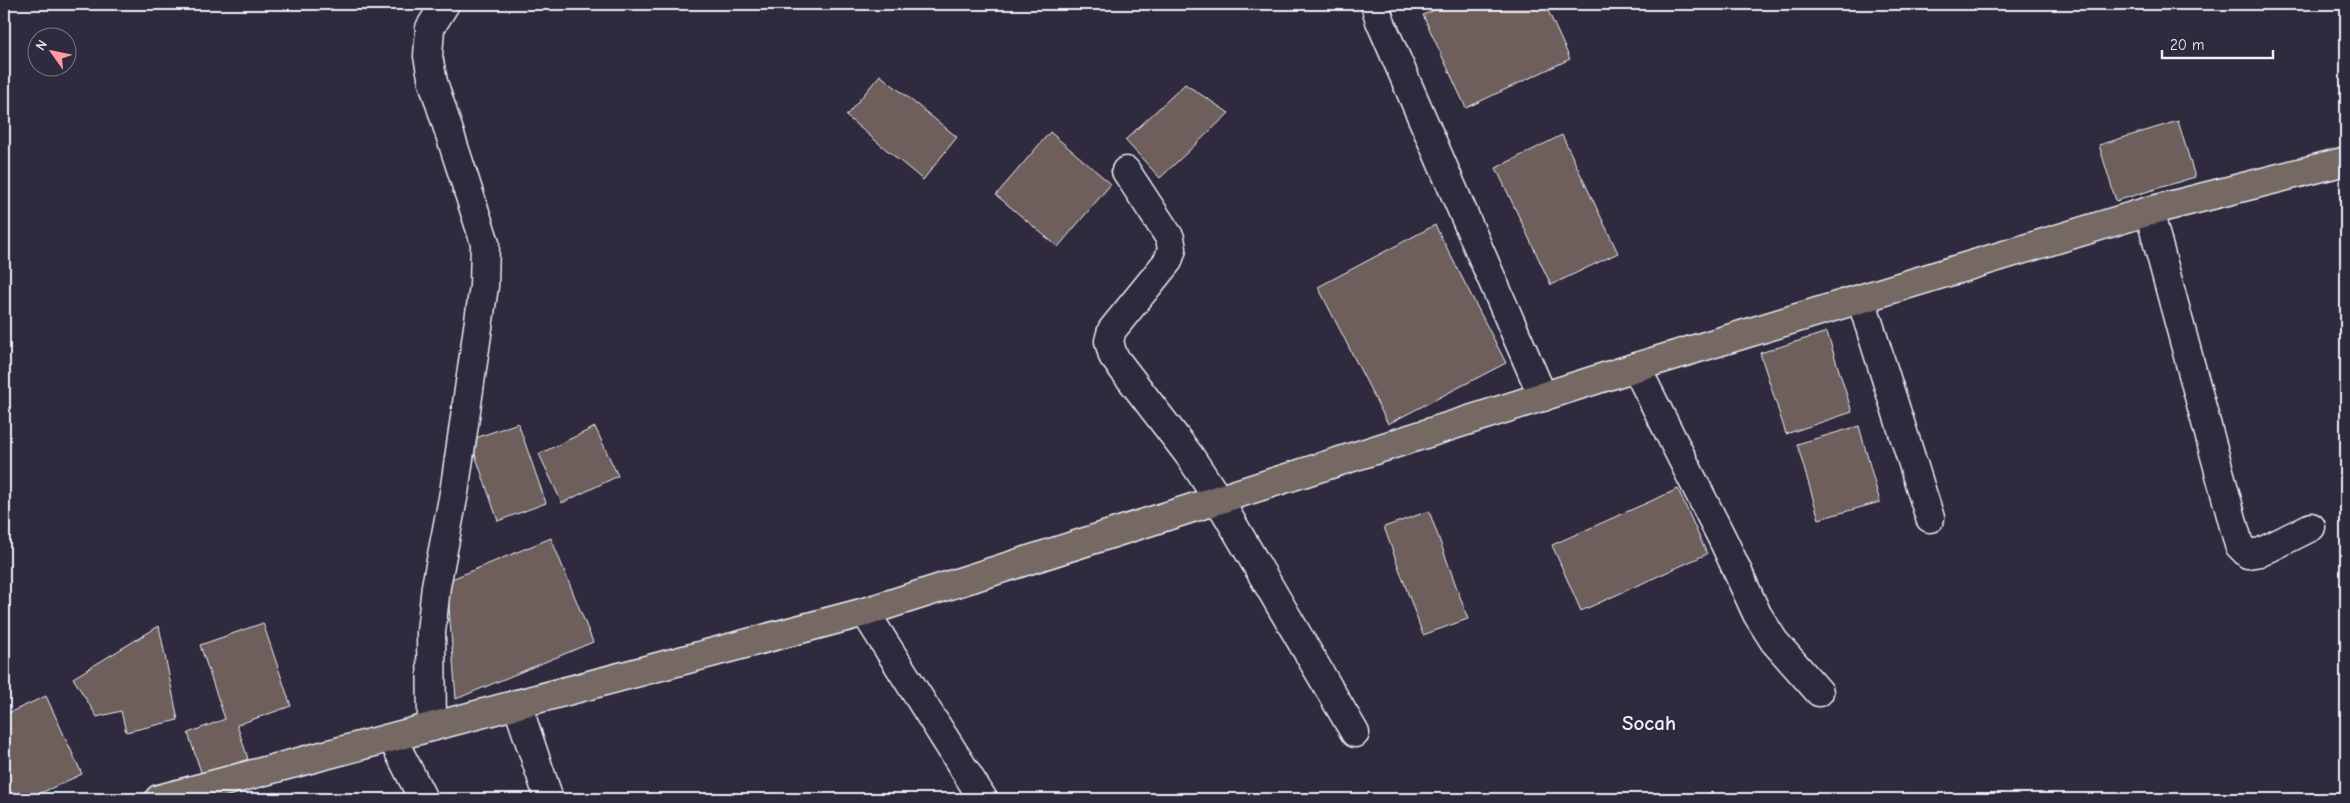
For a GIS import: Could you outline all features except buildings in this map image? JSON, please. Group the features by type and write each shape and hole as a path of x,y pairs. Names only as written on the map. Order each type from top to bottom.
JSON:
{"main road":[{"path":"159,799 865,612 1543,396 2149,211 2346,161"}],"street":[{"path":"432,727 431,632 436,586 454,493 484,286 485,243 433,82 428,56 430,28 444,4"},
{"path":"1375,4 1380,21 1543,396"},
{"path":"1126,171 1170,238 1172,249 1168,261 1112,330 1109,341 1113,356 1189,455 1218,499 1355,733"},
{"path":"2149,211 2238,545 2248,554 2261,552 2311,527"},
{"path":"1861,299 1930,518"},
{"path":"1636,368 1725,544 1756,614 1774,641 1819,692"},
{"path":"865,612 983,799"},
{"path":"517,704 549,799"},
{"path":"392,738 423,799"}],"district":[{"name":"Socah","path":"1649,723"}]}
